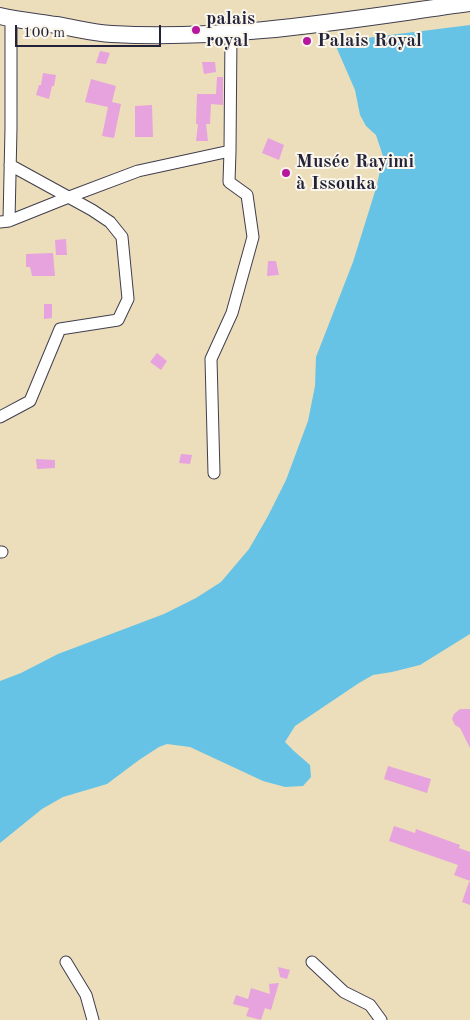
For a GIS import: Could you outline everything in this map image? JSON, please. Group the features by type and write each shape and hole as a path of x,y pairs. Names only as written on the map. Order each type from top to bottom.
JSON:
{"street":[{"path":"230,151 138,171 5,222 10,165 5,127 5,17 110,34 231,33 299,26 470,3"},
{"path":"214,473 211,359 232,313 253,237 247,195 229,182 231,33"},
{"path":"0,417 30,401 60,329 118,320 128,299 122,237 110,222 92,210 10,165"},
{"path":"66,962 86,995 93,1020"},
{"path":"312,962 344,992 370,1005 381,1020"}],"water":[{"path":"470,25 470,634 420,665 373,675 295,726 285,742 310,765 311,777 303,786 285,787 263,781 190,747 167,744 139,760 107,784 63,797 42,809 0,843 0,681 21,673 58,654 164,614 196,598 221,582 249,549 286,480 308,421 315,386 316,357 353,262 377,185 383,156 376,135 366,126 360,115 355,90 334,42"}],"building":[{"path":"100,51 110,53 106,64 96,63"},
{"path":"202,62 215,62 216,72 204,74"},
{"path":"43,73 56,75 49,99 36,95 39,85 41,85"},
{"path":"217,77 223,77 223,105 211,104 210,124 206,124 208,141 196,141 198,124 196,124 197,94 216,94"},
{"path":"91,79 116,86 112,102 121,104 114,138 102,136 108,107 85,102"},
{"path":"152,105 153,137 135,137 135,106"},
{"path":"268,138 284,145 279,160 262,153"},
{"path":"66,239 67,255 56,255 55,240"},
{"path":"53,253 55,276 32,276 30,267 26,267 26,254"},
{"path":"268,261 276,261 279,275 267,276"},
{"path":"44,304 52,304 52,318 44,319"},
{"path":"157,353 167,361 161,370 150,362"},
{"path":"181,454 192,455 190,464 179,463"},
{"path":"36,459 55,460 55,468 37,469"},
{"path":"460,709 470,709 470,748 460,728 455,725 452,719 454,714"},
{"path":"388,766 431,779 427,793 384,779"},
{"path":"394,826 415,833 416,829 460,845 459,848 470,852 470,881 454,875 458,865 389,841"},
{"path":"470,882 470,905 462,902"},
{"path":"278,967 290,970 287,979 280,977"},
{"path":"279,983 271,1010 265,1008 261,1020 246,1016 249,1008 233,1004 236,995 248,999 251,988 270,994 269,984"}],"place":[{"name":"palais royal","path":"196,30"},
{"name":"Palais Royal","path":"307,41"},
{"name":"Musée Rayimi à Issouka","path":"286,173"}]}
